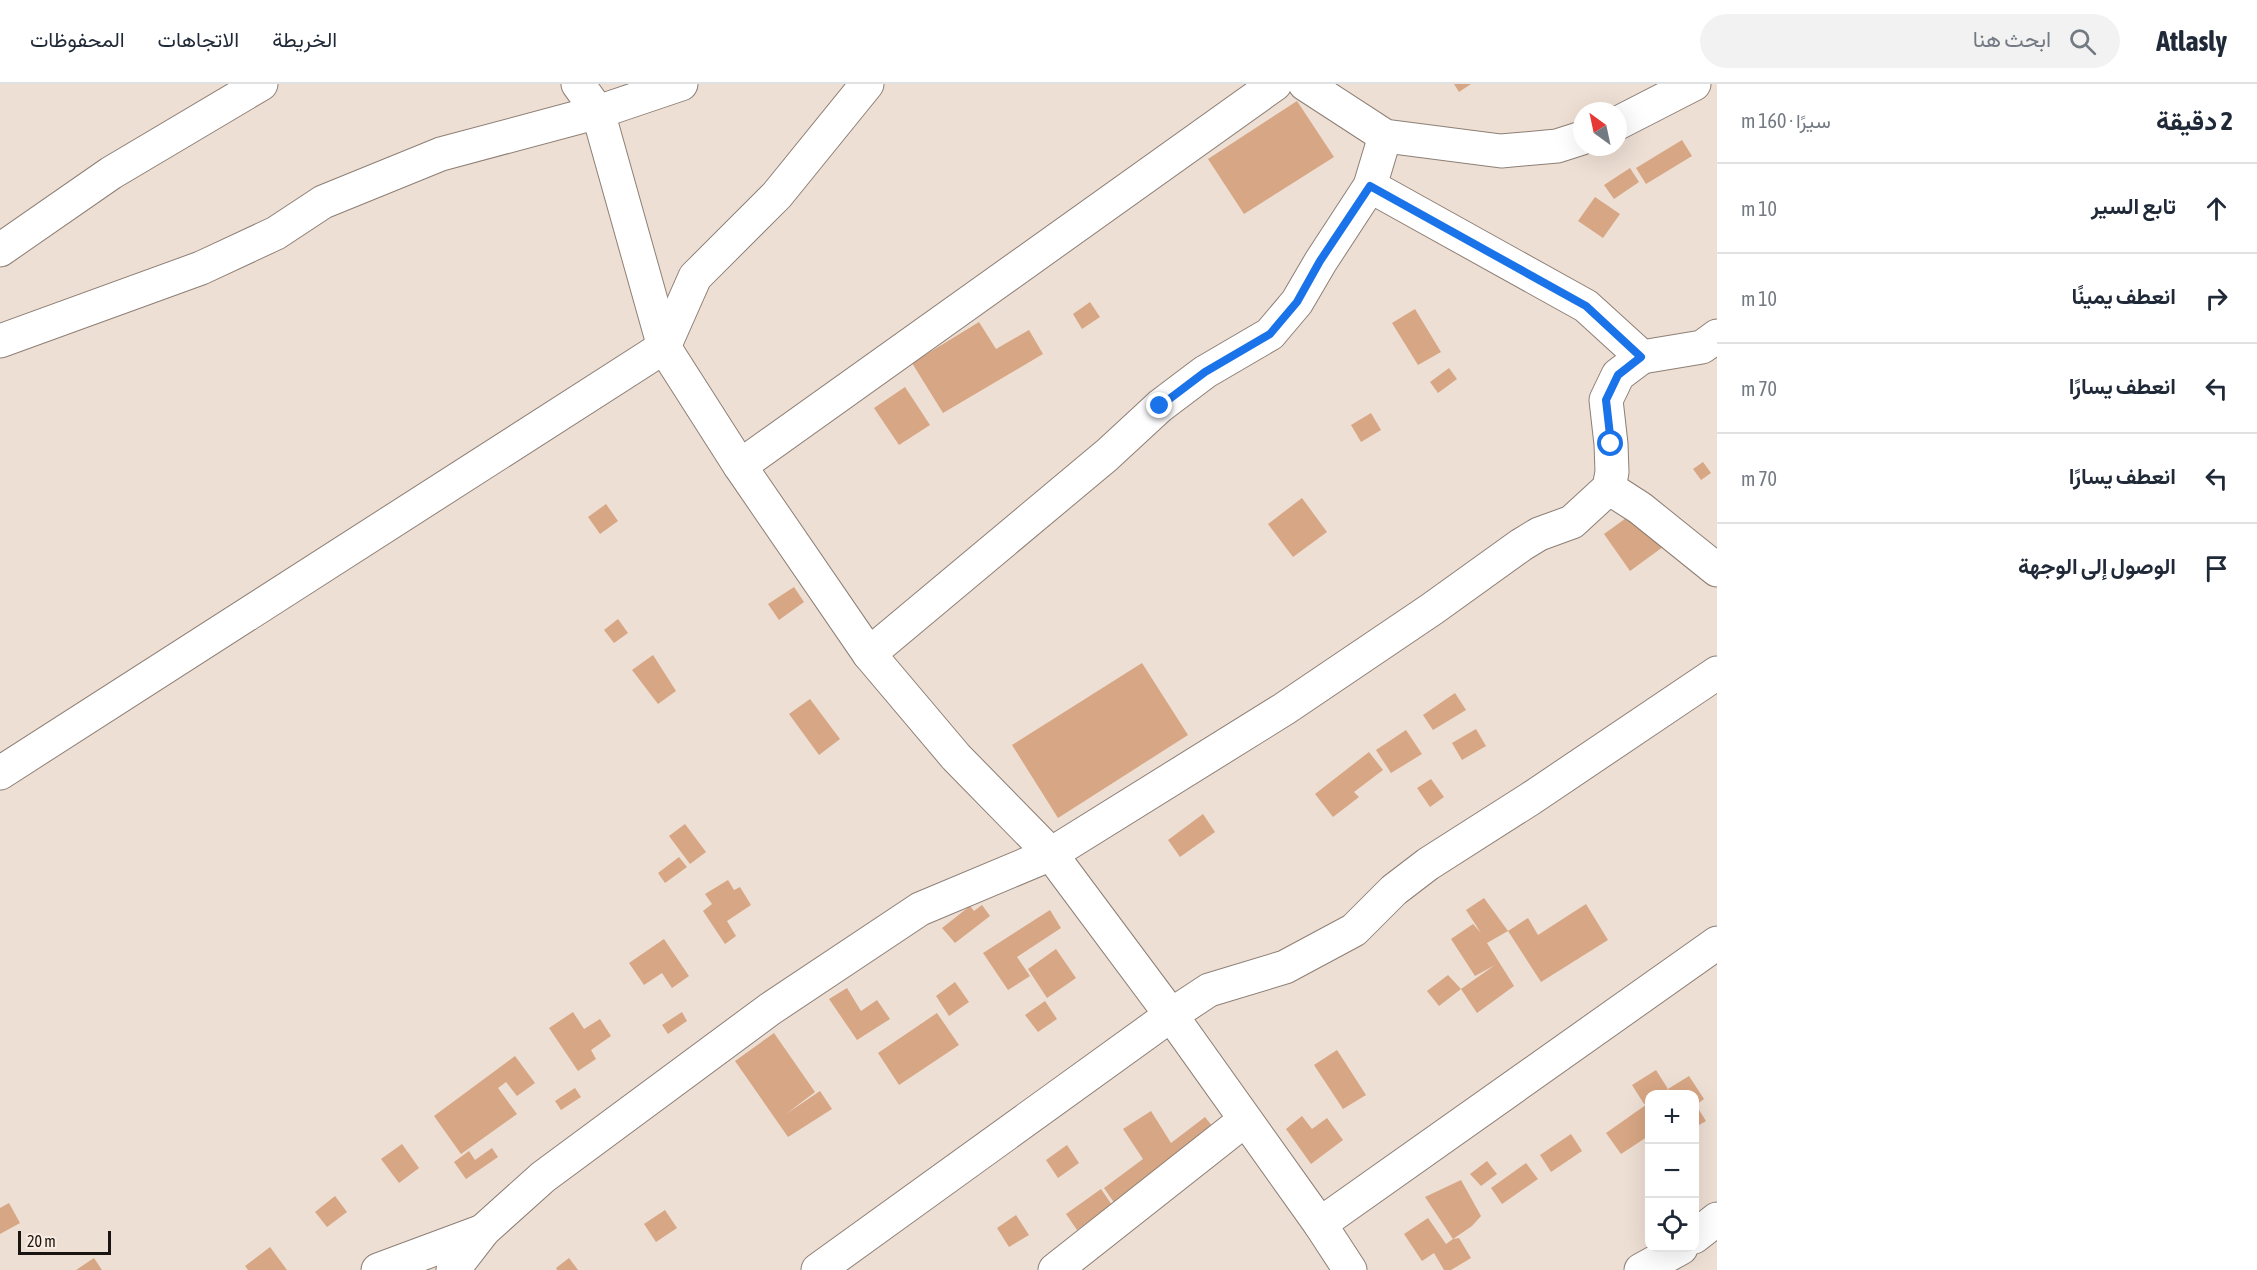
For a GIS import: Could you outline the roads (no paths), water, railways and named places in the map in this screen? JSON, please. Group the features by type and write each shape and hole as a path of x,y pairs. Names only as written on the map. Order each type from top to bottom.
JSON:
{"street":[{"path":"0,250 111,173 261,84"},
{"path":"578,84 598,112 664,346 740,466 869,654 956,757 1051,854 1171,1015 1320,1224 1350,1270"},
{"path":"0,340 201,268 276,232 323,202 441,154 598,112 681,84"},
{"path":"0,773 664,346 695,277 777,195 867,84"},
{"path":"740,466 1275,84"},
{"path":"1305,84 1385,136 1501,151 1557,147 1573,141"},
{"path":"1627,118 1694,84"},
{"path":"869,654 1107,455 1160,406 1205,372 1270,334 1297,302 1320,261 1370,186 1385,136"},
{"path":"1370,186 1586,306 1641,357"},
{"path":"453,1270 484,1230 543,1177 798,990 920,909 1051,854 1284,710 1521,545 1539,534 1572,522 1609,489 1612,453 1606,400 1618,375 1641,357 1702,347 1717,336"},
{"path":"1609,489 1716,562"},
{"path":"818,1270 1171,1015 1209,990 1285,968 1354,930 1394,890 1428,864 1530,799 1717,673"},
{"path":"1320,1224 1717,943"},
{"path":"1055,1270 1245,1120"},
{"path":"1699,1234 1717,1219"},
{"path":"378,1270 484,1230"},
{"path":"1641,1270 1675,1252"},
{"path":"1680,1270 1682,1252"}]}
